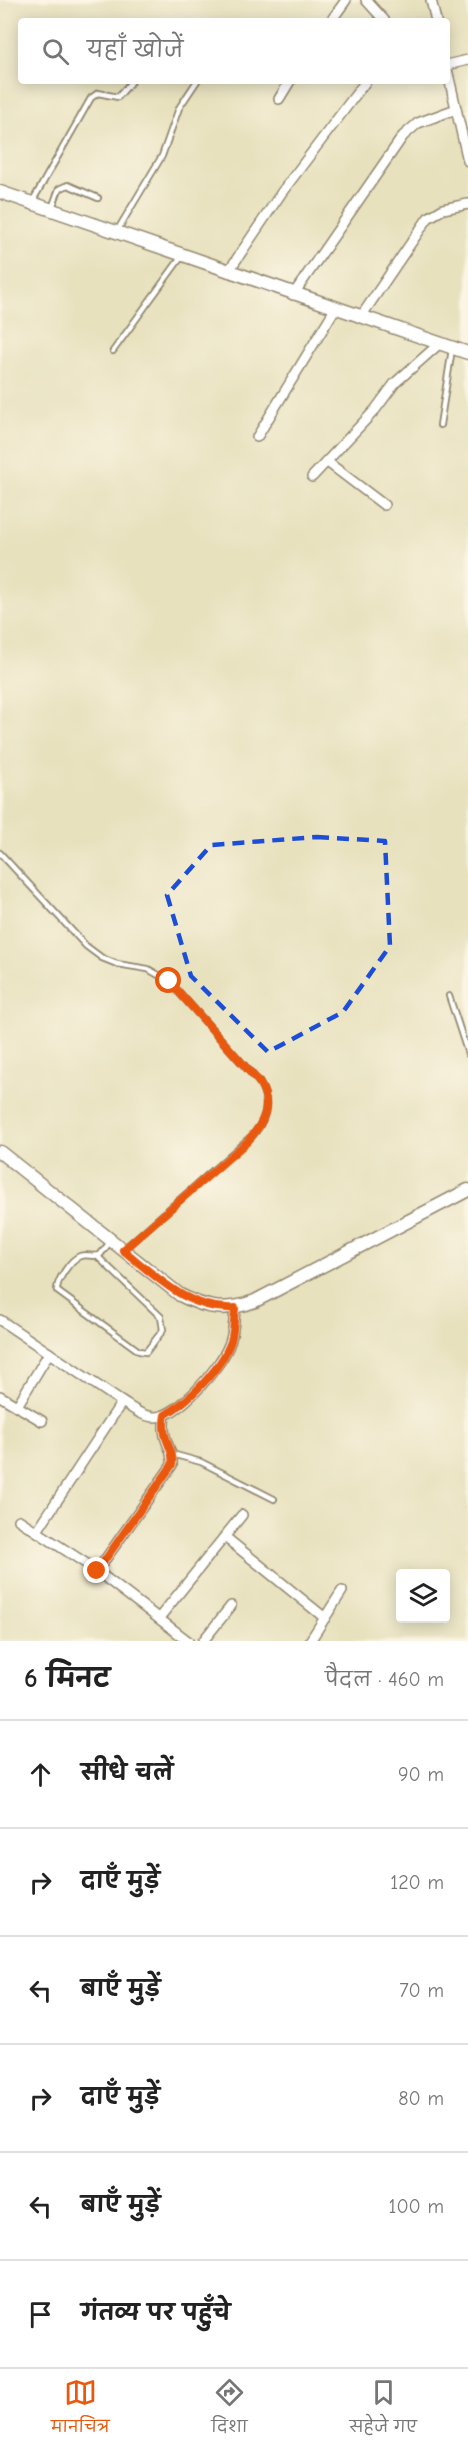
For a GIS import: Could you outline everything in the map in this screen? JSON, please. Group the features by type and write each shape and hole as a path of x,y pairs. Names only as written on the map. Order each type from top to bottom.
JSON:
{"street":[{"path":"333,18 346,0"},
{"path":"366,0 382,18"},
{"path":"431,0 435,18"},
{"path":"450,66 468,60"},
{"path":"450,81 468,161"},
{"path":"279,99 288,84"},
{"path":"228,272 282,192 364,84"},
{"path":"293,295 403,136 418,123 456,109"},
{"path":"0,192 33,199 119,229 182,256 335,309 366,310 440,344 468,353"},
{"path":"366,310 428,218 443,209 468,204"},
{"path":"257,437 335,309"},
{"path":"312,477 375,410 395,383 440,344"},
{"path":"326,461 384,505"},
{"path":"0,1152 180,1295 200,1305 218,1310 235,1308 255,1301 468,1190"},
{"path":"0,1320 122,1402 142,1414 158,1417 186,1401 220,1361 230,1343 235,1308"},
{"path":"17,1406 49,1353"},
{"path":"0,1396 42,1421"},
{"path":"37,1531 122,1402"},
{"path":"97,1571 172,1465 172,1454 163,1434 165,1415"},
{"path":"159,1618 242,1515"},
{"path":"19,1520 97,1571 188,1641"},
{"path":"225,1537 325,1618"},
{"path":"310,1641 342,1591"},
{"path":"203,1641 231,1606"}],"lane":[{"path":"33,199 91,98 98,93 118,97 129,84"},
{"path":"119,229 162,156 179,108 195,84"},
{"path":"53,206 61,187 68,184 98,198"},
{"path":"113,351 182,256"},
{"path":"440,425 452,348"},
{"path":"0,853 71,931 102,958 117,964 148,969 169,981 259,1082 266,1094 265,1118 254,1134 123,1250"},
{"path":"449,996 468,1054"},
{"path":"97,1256 161,1317 163,1330 146,1352 139,1351 57,1291 57,1284 77,1258 97,1256 111,1240"},
{"path":"172,1454 201,1462 274,1499"}],"highlighted area":[{"path":"317,837 385,841 390,946 343,1012 268,1052 191,976 167,895 211,845"}],"route":[{"path":"97,1571 172,1465 172,1454 163,1434 165,1415 186,1401 197,1390 227,1351 232,1336 235,1308 218,1310 200,1305 180,1295 123,1250 247,1142 265,1118 267,1108 266,1094 259,1082 169,981"}]}
